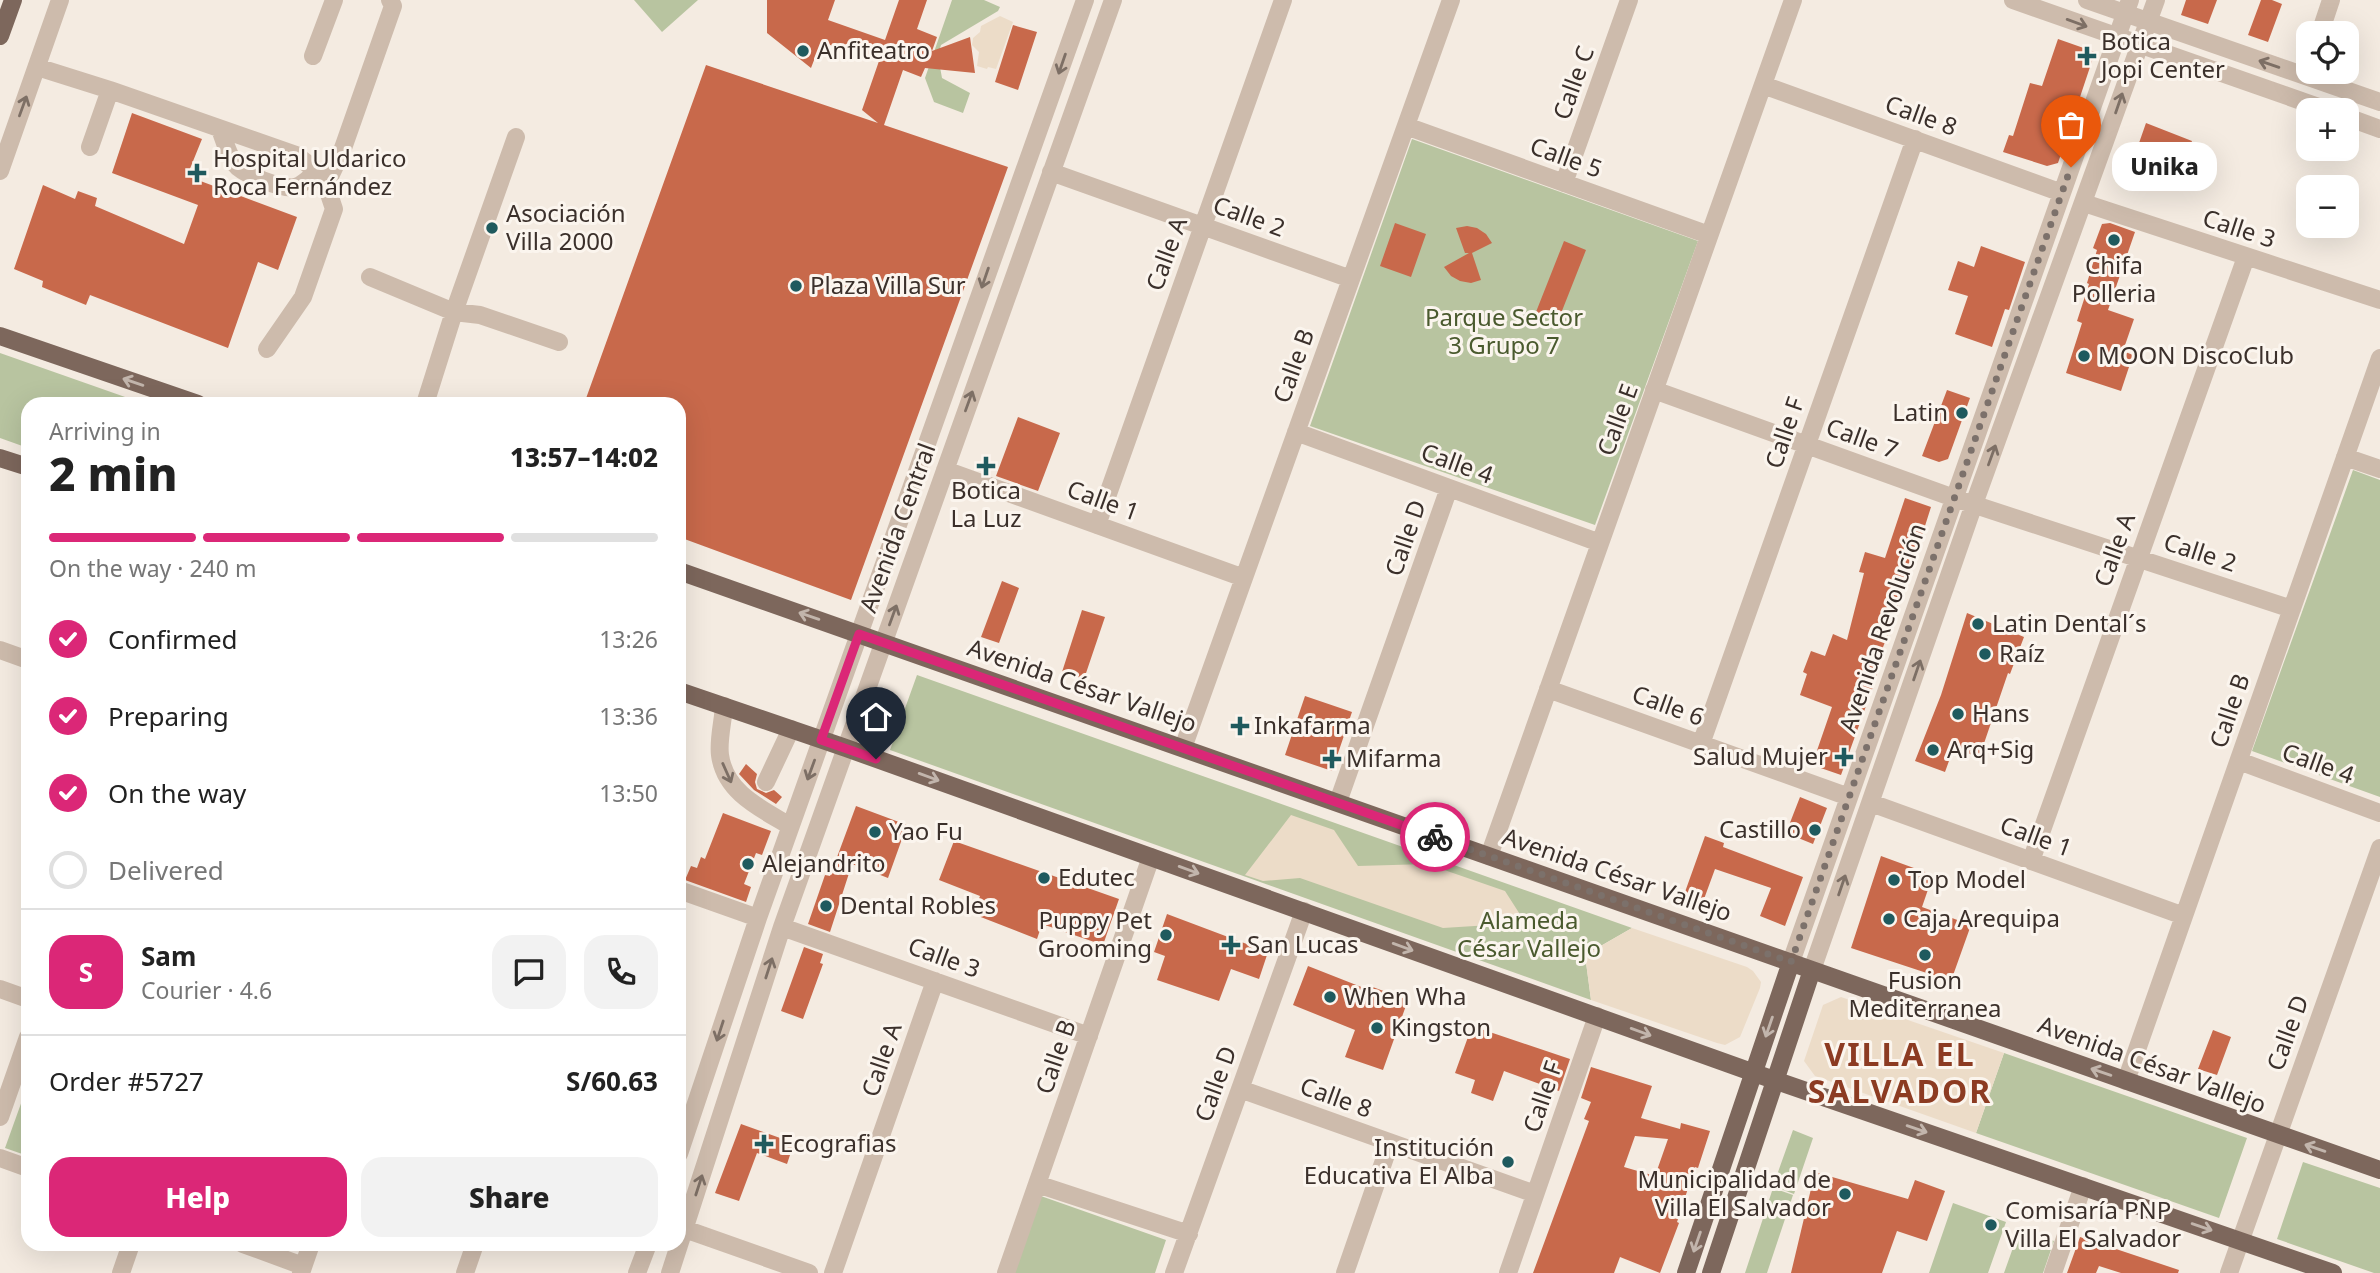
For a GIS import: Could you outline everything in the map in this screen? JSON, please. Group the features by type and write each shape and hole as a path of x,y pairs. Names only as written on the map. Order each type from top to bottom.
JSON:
{"main road":[{"path":"0,36 13,0"},
{"path":"0,336 178,397"},
{"path":"0,458 21,465"},
{"name":"Avenida César Vallejo","path":"686,573 2380,1170"},
{"path":"686,693 1774,1080 2333,1273"},
{"name":"Avenida Revolución","path":"1686,1273 1791,962"},
{"name":"Avenida Revolución","path":"1711,1273 1812,970"}],"street":[{"path":"0,171 60,0"},
{"path":"313,56 334,0"},
{"path":"220,129 235,164 240,169 279,187 291,188 321,178 342,151 393,6 390,0"},
{"name":"Avenida Central","path":"686,1133 790,826 1085,0"},
{"name":"Avenida Central","path":"686,1216 782,927 1113,0"},
{"name":"Calle A","path":"1097,525 1283,0"},
{"name":"Calle B","path":"1183,748 1451,0"},
{"name":"Calle C","path":"1564,183 1629,0"},
{"name":"Calle E","path":"1489,856 1793,0"},
{"path":"2013,0 2296,99"},
{"path":"2087,0 2128,7 2148,22 2296,68"},
{"name":"Avenida Revolución","path":"1812,970 1974,504 2156,0"},
{"path":"2324,21 2331,0"},
{"name":"Avenida Revolución","path":"1791,962 2128,7"},
{"path":"37,67 296,155 321,178 334,209 303,297 267,349"},
{"path":"2337,84 2380,102"},
{"name":"Calle 8","path":"1763,85 2062,193"},
{"path":"90,147 110,90"},
{"path":"2359,121 2380,129"},
{"name":"Calle 5","path":"1406,126 1709,235"},
{"path":"427,397 516,136"},
{"name":"Calle F","path":"1701,744 1915,139"},
{"name":"Calle 2","path":"1051,172 1351,279"},
{"name":"Calle 3","path":"2084,203 2380,300"},
{"name":"Calle A","path":"2031,861 2246,257"},
{"path":"370,277 454,312 480,314 559,342"},
{"name":"Calle B","path":"2126,1081 2380,358"},
{"name":"Calle 7","path":"1654,390 1974,504"},
{"name":"Calle 4","path":"1296,432 1600,543"},
{"path":"2345,457 2380,470"},
{"name":"Calle 1","path":"944,470 1244,578"},
{"name":"Calle D","path":"1338,802 1449,488"},
{"name":"Calle 2","path":"1974,504 2292,609"},
{"path":"0,650 21,658"},
{"name":"Calle 6","path":"1548,689 1849,797"},
{"path":"724,706 720,755 726,774 744,797 760,794"},
{"path":"760,794 791,729"},
{"name":"Calle 4","path":"2239,761 2380,813"},
{"path":"760,794 790,826"},
{"name":"Calle 1","path":"1871,803 2184,916"},
{"name":"Calle D","path":"2229,1273 2380,848"},
{"name":"Calle B","path":"1006,1273 1151,857"},
{"path":"686,892 758,918"},
{"name":"Calle D","path":"1174,1273 1304,911"},
{"name":"Calle 3","path":"782,927 1089,1036"},
{"name":"Calle A","path":"834,1273 935,981"},
{"path":"0,989 21,996"},
{"name":"Calle F","path":"1508,1273 1597,1016"},
{"path":"0,1117 21,1057"},
{"name":"Calle 8","path":"1240,1089 1535,1194"},
{"path":"1345,1273 1390,1143"},
{"path":"0,1158 21,1166"},
{"path":"1037,1184 1189,1234"},
{"path":"2053,1273 2083,1186"},
{"path":"686,1229 808,1273"},
{"path":"121,1273 129,1251"},
{"path":"260,1251 302,1269 308,1251"},
{"path":"465,1273 473,1251"},
{"path":"638,1273 646,1251"},
{"name":"Avenida Central","path":"670,1273 676,1251"}],"green space":[{"path":"634,0 698,0 662,32"},
{"path":"952,0 984,0 1000,7 998,11 941,45 938,56 942,78 970,93 963,113 934,102 925,78"},
{"name":"Parque Sector 3 Grupo 7","path":"1412,139 1698,241 1595,525 1310,426"},
{"path":"0,353 125,397 21,397 21,446 0,438"},
{"path":"2353,470 2380,480 2380,797 2252,751"},
{"name":"Alameda César Vallejo","path":"917,675 1632,928 1585,955 1591,1000 890,750"},
{"path":"2004,1053 2247,1138 2219,1218 1976,1133"},
{"path":"21,1103 21,1154 5,1148"},
{"path":"1793,1130 1813,1138 1794,1194 1773,1186"},
{"path":"2303,1162 2380,1188 2380,1273 2277,1239"},
{"path":"1773,1188 1793,1195 1767,1273 1745,1273"},
{"path":"1038,1195 1166,1240 1155,1273 1012,1273"},
{"path":"1953,1203 2006,1222 1988,1273 1929,1273"},
{"path":"2020,1228 2054,1241 2043,1273 2004,1273"}],"shaded area":[{"path":"1000,16 1013,22 996,69 977,66 979,52 972,45 973,38 980,32 981,26"},
{"path":"1291,815 1334,830 1358,866 1427,864 1505,891 1521,916 1511,916 1506,924 1443,928 1300,878 1263,881 1245,875"},
{"path":"1632,928 1753,971 1761,982 1760,988 1740,1037 1725,1045 1591,1000 1585,955"},
{"path":"1841,997 2004,1053 1976,1133 1815,1076 1804,1061 1823,1005"}],"building":[{"name":"Plaza Villa Sur","path":"767,0 835,0 828,20 885,40 899,0 927,0 917,29 937,37 932,51 970,37 975,73 925,68 921,77 903,70 884,125 1008,167 851,600 686,540 686,397 587,397 706,65 878,123 862,110 879,61 821,42 811,68 767,33"},
{"path":"2186,0 2217,0 2208,24 2181,15"},
{"path":"2261,0 2282,4 2268,42 2248,35"},
{"path":"1013,25 1037,32 1018,90 995,82"},
{"path":"2058,39 2095,52 2058,163 2047,166 2003,152 2009,135 2013,136 2030,83 2042,86"},
{"path":"132,113 202,139 187,176 297,217 278,270 258,262 228,348 90,295 86,305 42,287 43,281 14,269 43,185 75,199 78,191 97,198 95,206 184,244 198,205 112,173"},
{"path":"2146,123 2192,141 2185,160 2139,143"},
{"path":"1395,223 1426,234 1411,277 1380,266"},
{"path":"2110,223 2135,232 2108,310 2134,319 2123,351 2133,355 2121,391 2066,373 2082,323 2077,321 2097,250 2093,248 2102,224"},
{"path":"1467,226 1486,234 1492,243 1472,253 1481,280 1471,283 1451,276 1444,267 1469,253 1465,253 1456,228"},
{"path":"1564,241 1586,250 1558,321 1536,312"},
{"path":"1981,246 2025,262 2009,310 2005,309 1992,347 1955,334 1968,296 1948,290 1958,261 1974,267"},
{"path":"1947,390 1970,398 1948,459 1939,462 1922,456"},
{"path":"1018,417 1060,433 1038,491 996,476"},
{"path":"1905,498 1931,507 1906,586 1903,585 1894,620 1881,652 1883,653 1874,684 1841,775 1812,765 1832,707 1800,695 1807,674 1803,672 1811,651 1825,656 1833,634 1847,640 1864,573 1859,572 1865,552 1885,558"},
{"path":"1002,581 1019,588 999,643 981,637"},
{"path":"1082,610 1105,617 1084,679 1062,672"},
{"path":"1967,613 2024,637 2010,674 2008,673 1979,758 1954,747 1945,772 1915,761 1941,695"},
{"path":"1305,696 1352,712 1332,771 1285,755"},
{"path":"746,764 757,774 757,789 766,793 774,790 782,797 776,804 754,790 739,774"},
{"path":"1800,797 1827,808 1813,844 1786,833"},
{"path":"856,806 907,825 888,878 852,864 830,932 808,924 825,875 830,876"},
{"path":"723,813 771,831 762,855 756,853 744,884 751,887 746,902 686,880 691,866 697,868 701,857 705,859"},
{"path":"1705,836 1724,843 1723,847 1803,877 1785,926 1760,916 1771,888 1715,869 1704,899 1685,892"},
{"path":"954,841 1119,899 1103,945 1042,924 1037,939 973,914 980,896 939,880"},
{"path":"1881,856 1933,875 1922,907 1971,925 1951,981 1851,948"},
{"path":"1167,914 1268,952 1259,979 1231,969 1219,1001 1157,980 1165,956 1154,952"},
{"path":"804,947 823,954 820,963 823,964 803,1019 781,1011"},
{"path":"1308,966 1369,990 1370,986 1408,1000 1383,1070 1345,1057 1355,1030 1293,1005"},
{"path":"1472,1026 1570,1059 1559,1091 1504,1071 1493,1101 1471,1093 1475,1080 1455,1073"},
{"path":"2213,1030 2231,1037 2217,1075 2198,1069"},
{"path":"1591,1067 1652,1086 1641,1118 1680,1129 1681,1123 1710,1131 1698,1168 1695,1167 1677,1222 1679,1223 1660,1273 1620,1257 1614,1273 1533,1273 1589,1121 1584,1119 1591,1102 1581,1098","holes":["1635,1136 1668,1139 1655,1176 1624,1167"]},
{"path":"741,1124 794,1143 787,1164 757,1153 739,1201 715,1193"},
{"path":"1815,1172 1908,1199 1915,1180 1945,1191 1927,1241 1897,1231 1882,1273 1791,1273"},
{"path":"2080,1237 2179,1270 2178,1273 2121,1273 2099,1266 2096,1273 2067,1273"}],"way so far":[{"path":"1435,837 1791,962 2071,167"}],"place":[{"name":"Anfiteatro","path":"803,51"},
{"name":"Botica Jopi Center","path":"2087,56"},
{"name":"Unika","path":"2071,167"},
{"name":"Hospital Uldarico Roca Fernández","path":"197,173"},
{"name":"Asociación Villa 2000","path":"492,228"},
{"name":"Chifa Polleria","path":"2114,240"},
{"name":"Plaza Villa Sur","path":"796,286"},
{"name":"MOON DiscoClub","path":"2084,356"},
{"name":"Latin","path":"1962,413"},
{"name":"Botica La Luz","path":"986,466"},
{"name":"Latin Dental´s","path":"1978,624"},
{"name":"Raíz","path":"1985,654"},
{"name":"Hans","path":"1958,714"},
{"name":"Inkafarma","path":"1240,726"},
{"name":"Arq+Sig","path":"1933,750"},
{"name":"Salud Mujer","path":"1844,757"},
{"name":"Mifarma","path":"1332,759"},
{"name":"Castillo","path":"1815,830"},
{"name":"Yao Fu","path":"875,832"},
{"name":"Alejandrito","path":"748,864"},
{"name":"Edutec","path":"1044,878"},
{"name":"Top Model","path":"1894,880"},
{"name":"Dental Robles","path":"826,906"},
{"name":"Caja Arequipa","path":"1889,919"},
{"name":"Puppy Pet Grooming","path":"1166,935"},
{"name":"San Lucas","path":"1231,945"},
{"name":"Fusion Mediterranea","path":"1925,955"},
{"name":"When Wha","path":"1330,997"},
{"name":"Kingston","path":"1377,1028"},
{"name":"Ecografias","path":"764,1144"},
{"name":"Institución Educativa El Alba","path":"1508,1162"},
{"name":"Municipalidad de Villa El Salvador","path":"1845,1194"},
{"name":"Comisaría PNP Villa El Salvador","path":"1991,1225"}],"district":[{"name":"VILLA EL SALVADOR","path":"1900,1074"}],"route":[{"path":"876,759 821,740 859,634 1435,837"}]}
